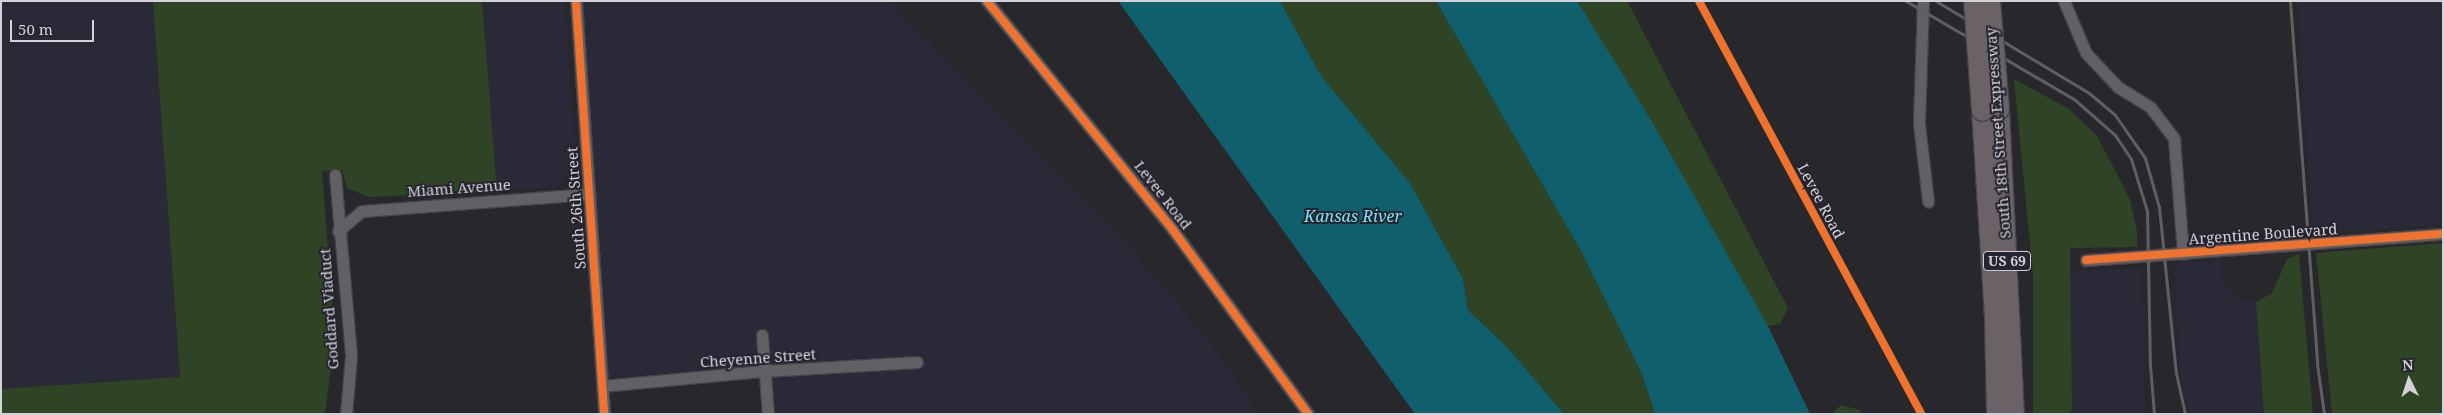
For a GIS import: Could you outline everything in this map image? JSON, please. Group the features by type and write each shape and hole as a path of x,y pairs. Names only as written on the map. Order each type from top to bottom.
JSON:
{"highway":[{"name":"South 18th Street Expressway","path":"1974,1 1990,109 2013,414"},
{"name":"South 18th Street Expressway","path":"1989,1 1997,414"}],"street":[{"name":"South 26th Street","path":"576,1 604,414"},
{"name":"Levee Road","path":"987,1 1167,222 1308,414"},
{"path":"2064,1 2086,53 2118,87 2151,108 2174,139 2183,254"},
{"path":"1922,6 1919,124 1928,201"},
{"name":"Goddard Viaduct","path":"335,175 338,231 351,356 346,414"},
{"name":"Miami Avenue","path":"338,231 362,211 589,194"},
{"name":"Argentine Boulevard","path":"2086,260 2443,234"},
{"path":"762,335 768,414"},
{"name":"Cheyenne Street","path":"602,386 765,371 916,362"}],"shaded area":[{"path":"1,1 153,1 180,378 1,389"},
{"path":"482,1 565,1 576,161 569,179 555,188 497,191"},
{"path":"582,1 890,1 1129,247 1207,338 1259,414 772,414 769,366 611,378 606,370"},
{"path":"2297,1 2443,1 2443,225 2313,235"},
{"path":"2220,260 2222,280 2232,295 2241,301 2256,302 2264,414 2191,414 2188,407 2180,372 2174,263"},
{"path":"2142,268 2144,393 2148,414 2069,414 2072,409 2070,271"}],"green space":[{"path":"153,1 482,1 497,191 369,197 347,188 342,170 322,171 333,313 332,360 325,414 1,414 1,389 180,377"},
{"path":"1280,1 1436,1 1581,251 1642,374 1655,414 1564,414 1508,348 1468,310 1463,279 1410,183 1321,76"},
{"path":"1577,1 1627,1 1788,308 1780,324 1768,326"},
{"path":"2014,79 2069,109 2097,136 2130,199 2137,231 2137,247 2070,248 2072,409 2069,414 2033,414 2033,275"},
{"path":"2443,243 2443,414 2332,414 2316,253"},
{"path":"2299,254 2313,414 2264,414 2256,302 2272,293 2287,259"},
{"path":"1841,405 1860,410 1861,414 1832,414"}],"water":[{"name":"Kansas River","path":"1118,1 1280,1 1321,76 1410,183 1463,279 1468,310 1508,348 1564,414 1415,414"},
{"path":"1436,1 1577,1 1651,120 1768,326 1810,414 1655,414 1642,374 1581,251"}],"railway":[{"path":"1906,1 2074,99 2115,135 2131,159 2147,211 2150,365 2154,414"},
{"path":"1936,1 2089,93 2115,115 2145,158 2159,207 2176,373 2185,414"},
{"path":"2290,1 2317,364 2324,414"}],"cycle path":[{"path":"576,1 604,414"},
{"path":"987,1 1173,230 1308,414"},
{"path":"1699,1 1921,414"},
{"path":"2086,260 2443,234"}]}
